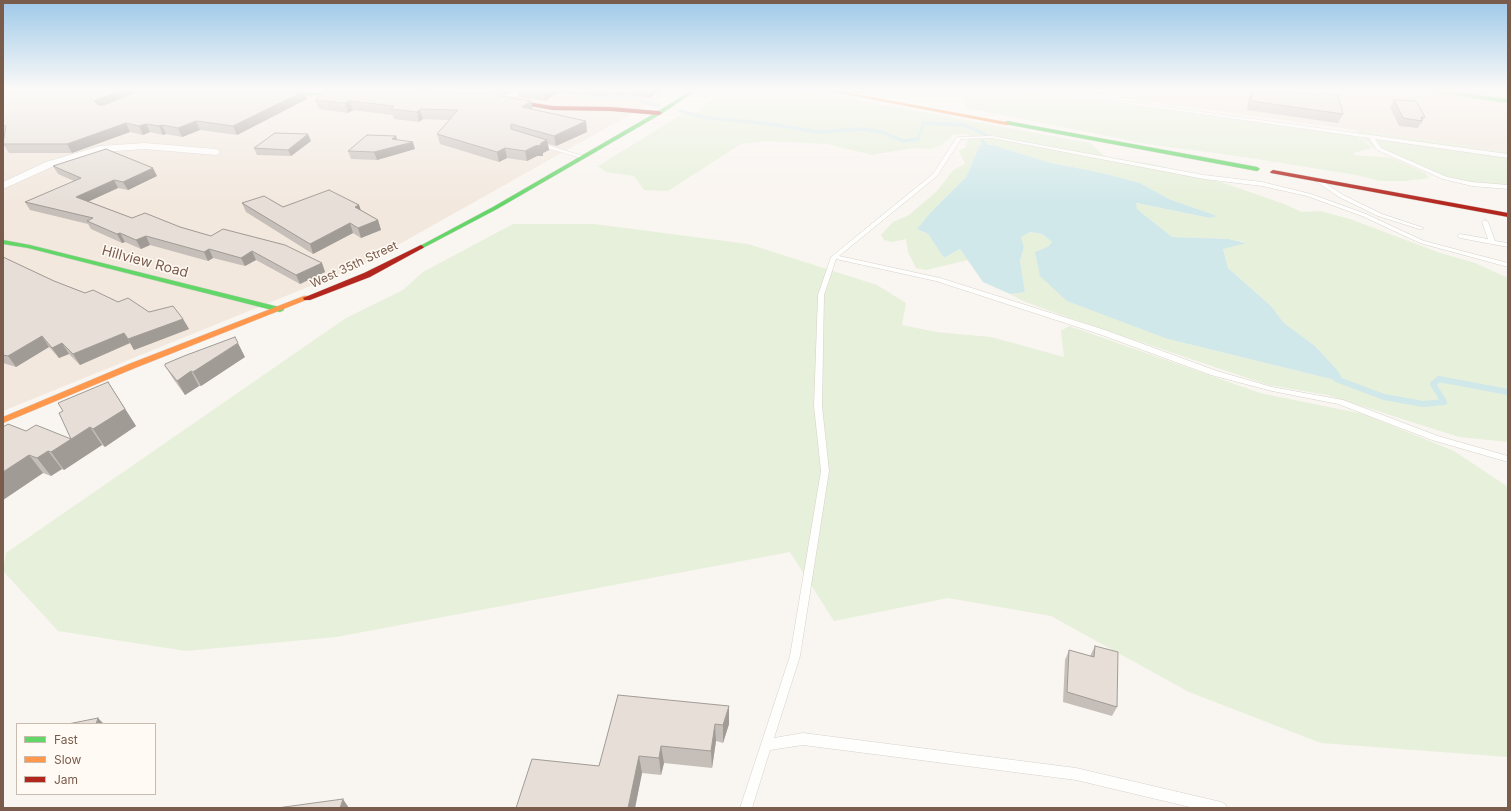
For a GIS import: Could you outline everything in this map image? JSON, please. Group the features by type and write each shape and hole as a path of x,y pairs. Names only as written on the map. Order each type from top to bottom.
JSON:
{"street":[{"name":"West 35th Street","path":"3,420 132,366 280,310 367,275 495,208 633,128"},
{"path":"1032,128 1257,169"},
{"path":"3,186 50,164 100,149 145,146 216,152"},
{"path":"1273,172 1508,215"},
{"name":"Hillview Road","path":"3,242 28,246 280,310"}],"lane":[{"path":"1305,128 1508,156"},
{"path":"746,808 795,656 825,471 818,406 821,302 834,257 935,175 959,138 967,136 992,137 1037,144 1204,177 1270,186 1309,195 1364,215 1422,242 1508,264"},
{"path":"1371,137 1380,149 1445,178 1472,184 1508,187"},
{"path":"530,142 583,157"},
{"path":"1318,180 1341,196 1380,215 1421,228"},
{"path":"1485,222 1492,242"},
{"path":"1460,236 1508,245"},
{"path":"834,257 938,279 1102,332 1214,373 1272,389 1340,402 1436,438 1508,460"},
{"path":"766,745 803,739 1076,774 1221,808"}],"shaded area":[{"path":"3,128 607,128 362,265 3,411"},
{"path":"1339,128 1508,128 1508,152"}],"green space":[{"path":"660,128 1008,128 1090,143 1106,157 1153,164 1227,184 1302,212 1320,211 1350,219 1440,253 1475,263 1508,278 1508,442 1459,437 1327,395 1268,385 1067,317 1023,301 1010,294 1025,292 1020,261 1024,247 1021,237 1030,232 1042,234 1052,242 1048,247 1168,339 1343,382 1339,372 1315,346 1284,323 1271,306 1228,268 1223,248 1245,242 1229,239 1172,237 1137,209 1135,203 1210,218 1216,216 1169,199 1140,183 1103,173 1047,162 993,145 980,145 966,177 930,213 917,229 928,234 944,258 960,249 968,260 926,270 916,268 908,252 906,239 892,242 884,240 881,235 893,222 909,215 937,191 953,170 965,164 959,151 966,147 969,135 953,135 942,145 930,149 914,148 872,155 827,144 766,141 741,144 668,191 644,190 634,176 606,172 598,166"},
{"path":"1066,128 1298,128 1350,135 1363,139 1372,148 1354,153 1355,155 1392,158 1425,173 1429,178 1406,181 1380,181 1356,175 1244,157 1146,144"},
{"path":"1355,130 1508,152 1508,185 1471,182 1445,176 1373,147"},
{"path":"513,224 594,224 748,244 877,285 906,303 902,325 936,332 991,337 1064,357 1061,331 1069,326 1260,393 1363,414 1454,451 1508,487 1508,757 1321,743 1189,692 1051,616 948,598 834,621 790,552 336,637 186,651 58,631 3,571 6,553 346,318 403,290 423,272"}],"water":[{"path":"980,145 993,145 1047,162 1103,173 1140,183 1169,199 1217,216 1210,218 1136,203 1137,209 1172,237 1229,239 1246,243 1223,249 1228,268 1271,306 1284,323 1315,346 1339,372 1343,382 1168,339 1067,301 1040,276 1035,252 1048,247 1052,242 1042,234 1030,232 1021,237 1024,247 1020,261 1025,292 1010,294 983,282 960,249 944,258 928,234 917,229 930,213 966,177"}],"building":[{"path":"6,128 112,128 67,144 3,144"},
{"path":"442,128 511,128 547,140 541,143 541,145 525,151 505,148 497,152 437,134"},
{"path":"525,128 571,128 554,136"},
{"path":"275,133 308,134 288,150 254,148"},
{"path":"367,135 396,136 392,139 413,142 374,152 348,151"},
{"path":"106,149 153,168 123,182 114,180 76,197 132,218 145,213 180,227 211,236 223,229 285,245 322,263 296,275 252,251 241,258 209,249 204,252 146,236 136,240 120,233 117,234 87,221 93,218 25,202 81,178 53,166"},
{"path":"329,190 359,205 355,207 378,220 358,228 350,223 310,244 242,203 264,196 283,207"},
{"path":"3,257 54,281 85,293 93,290 118,302 128,298 149,312 173,306 183,319 128,339 124,333 73,354 62,343 52,348 42,336 8,356 3,355"},
{"path":"235,337 238,343 177,381 165,366 165,364 184,356"},
{"path":"108,382 125,409 93,429 90,427 51,452 48,451 37,458 29,455 3,472 3,427 8,424 26,431 36,425 71,439 59,413 63,411 58,403"},
{"path":"1095,646 1118,652 1117,707 1067,692 1069,650 1094,657"},
{"path":"618,695 729,706 723,725 715,724 711,751 661,746 659,758 639,756 628,808 516,808 532,759 599,766"},
{"path":"98,718 96,723 73,723"},
{"path":"343,799 340,808 277,808"}],"waterway":[{"path":"794,128 817,132 863,129 883,132 903,141 918,139 922,128"},
{"path":"971,128 986,135"},
{"path":"982,141 991,150"},
{"path":"1336,379 1384,397 1423,404 1444,402 1433,384 1439,379 1508,392"}],"traffic: fast":[{"path":"421,247 495,208 633,128"},
{"path":"1033,128 1257,169"},
{"path":"3,242 28,246 280,310"}],"traffic: slow":[{"path":"3,420 132,366 307,298"}],"traffic: jam":[{"path":"1273,172 1508,215"},
{"path":"307,298 367,275 421,247"}]}
